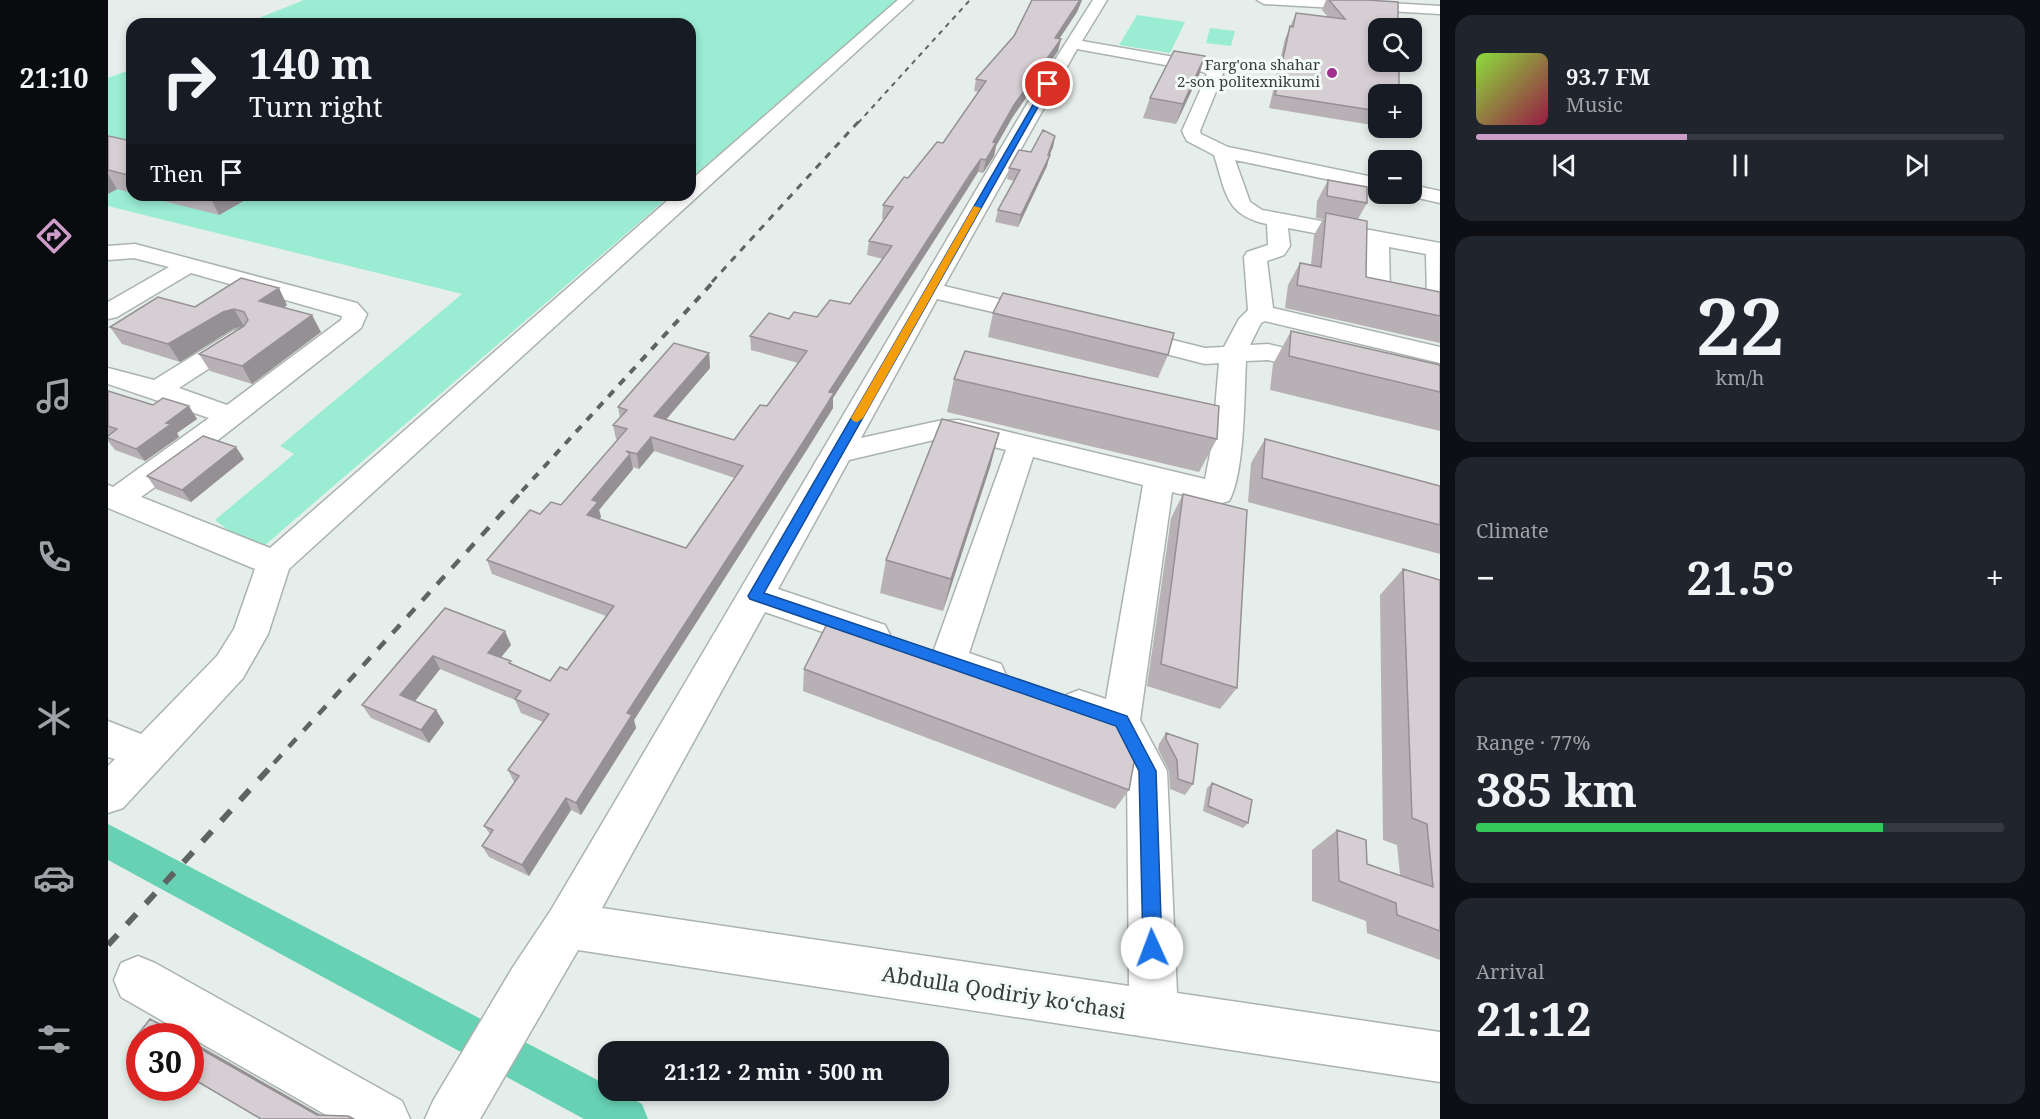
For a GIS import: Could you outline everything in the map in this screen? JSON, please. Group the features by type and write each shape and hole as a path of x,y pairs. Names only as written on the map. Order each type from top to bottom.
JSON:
{"street":[{"path":"696,187 906,0"},
{"path":"452,1116 567,926 1036,104 1100,0"},
{"path":"1264,0 1440,10"},
{"path":"1072,44 1209,68 1215,74 1191,131 1194,137 1222,152 1368,182"},
{"path":"1222,152 1241,204 1255,215 1378,238 1438,250 1439,310 1378,297 1378,238"},
{"path":"1422,193 1440,197"},
{"path":"108,794 230,667 250,634 274,563 679,201"},
{"path":"1260,313 1255,257 1276,250 1279,246 1277,219"},
{"path":"108,253 135,251 348,308 355,314 352,323 231,416 112,498"},
{"path":"108,312 189,266"},
{"path":"930,290 1063,321"},
{"path":"837,453 938,430 959,429 1218,493 1239,447 1233,354 1251,319 1260,313 1440,355"},
{"path":"1107,332 1205,356 1268,352 1348,372"},
{"path":"158,390 243,336"},
{"path":"108,376 158,390 231,416"},
{"path":"948,661 1022,445"},
{"path":"1154,1014 1147,771 1121,721 1159,478"},
{"path":"112,498 274,563"},
{"path":"755,596 1013,684"},
{"path":"1045,695 1121,721"},
{"path":"108,739 147,754"},
{"name":"Abdulla Qodiriy koʻchasi","path":"567,926 1440,1057"},
{"path":"138,980 384,1119"}],"green space":[{"path":"304,0 897,0 696,174 696,18 259,18"},
{"path":"1137,15 1185,22 1170,53 1119,45"},
{"path":"1210,28 1235,31 1231,46 1206,43"},
{"path":"126,71 126,201 664,201 257,552 215,520 294,454 280,446 462,294 108,206 108,78"}],"building":[{"path":"1032,0 1080,0 1055,38 1061,39 1014,105 993,142 996,143 986,160 981,159 971,173 829,392 834,393 627,713 632,715 576,803 566,798 522,865 482,846 493,830 484,826 519,776 508,770 549,714 515,699 521,691 433,656 400,695 436,710 421,730 362,705 445,608 505,631 488,653 511,661 509,663 550,681 560,667 567,670 614,606 487,560 530,510 540,514 551,502 561,505 627,429 613,425 627,410 618,407 674,343 709,353 654,416 734,440 760,405 767,406 807,351 750,336 769,313 789,319 794,312 817,317 830,300 850,304 892,246 869,241 893,207 883,205 904,177 908,178 937,142 943,143 986,81 976,79 1014,36","holes":["651,437 743,466 686,548 587,515 598,502 592,500 630,454 626,451 637,454"]},
{"path":"1329,0 1398,2 1398,18 1368,18 1368,72 1399,72 1399,84 1368,84 1368,109 1275,95 1290,26 1293,27 1296,13 1345,19"},
{"path":"1174,51 1205,56 1183,104 1150,98"},
{"path":"1043,130 1055,136 1048,155 1050,155 1021,215 998,210 1020,170 1009,168 1019,150 1031,152"},
{"path":"108,136 126,140 126,174 108,170"},
{"path":"1328,180 1367,187 1367,203 1327,196"},
{"path":"1326,213 1367,221 1366,277 1440,292 1440,316 1297,285 1300,263 1321,267"},
{"path":"241,278 279,288 259,301 312,315 242,366 199,354 244,326 248,320 244,312 234,309 223,312 168,344 110,327 158,297 195,307"},
{"path":"1003,293 1174,333 1168,355 993,313"},
{"path":"1291,331 1440,365 1440,392 1289,356"},
{"path":"965,351 1219,406 1217,439 954,379"},
{"path":"108,391 153,405 163,398 189,406 166,423 171,424 136,449 108,438 117,429 108,426"},
{"path":"942,419 999,433 951,579 886,560"},
{"path":"203,436 236,447 182,490 147,476"},
{"path":"1265,439 1440,486 1440,525 1262,478"},
{"path":"1183,494 1247,510 1237,688 1161,664"},
{"path":"1403,569 1440,580 1440,931 1397,915 1396,903 1339,881 1337,830 1366,840 1367,864 1433,887 1427,824 1412,818"},
{"path":"830,618 1121,720 1139,752 1136,751 1129,790 804,669"},
{"path":"1166,733 1198,744 1193,784 1178,779 1177,760 1166,739"},
{"path":"1212,783 1252,800 1248,823 1208,806"},
{"path":"204,1051 317,1115 348,1116 354,1119 261,1119 204,1085"}],"waterway":[{"path":"108,841 627,1119"}],"railway":[{"path":"858,123 970,0"},
{"path":"712,282 859,121"},
{"path":"522,491 714,281"},
{"path":"274,763 524,489"},
{"path":"108,945 275,762"}],"slow traffic":[{"path":"857,418 977,208"}],"place":[{"name":"Farg'ona shahar 2-son politexnikumi","path":"1332,73"}],"route":[{"path":"1048,84 755,596 1121,721 1147,771 1152,948"}]}
